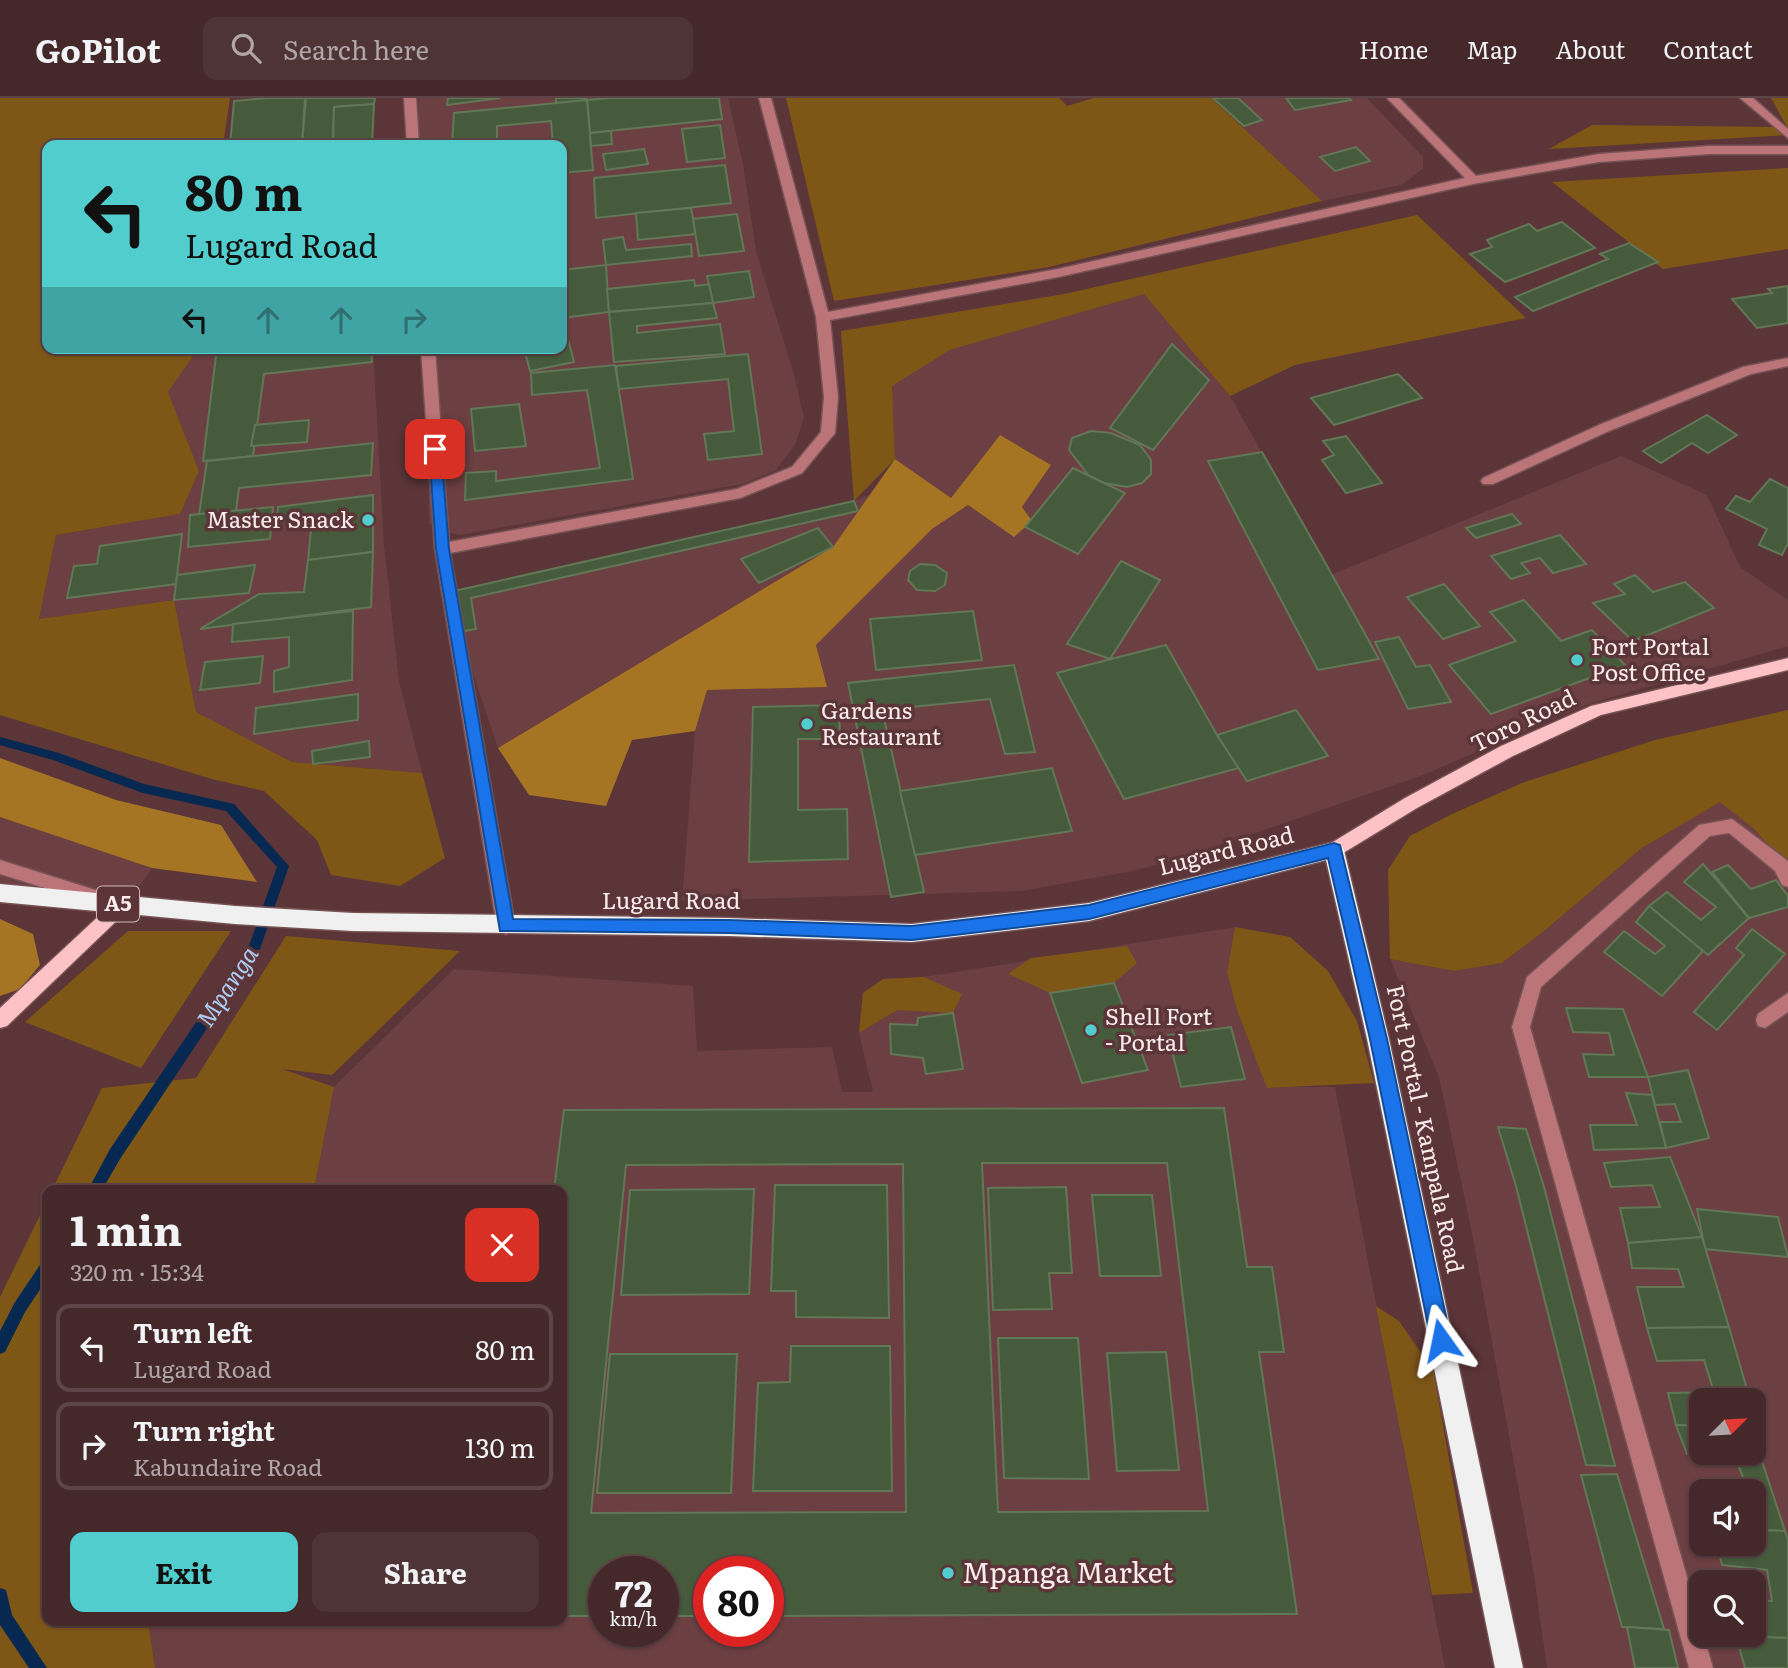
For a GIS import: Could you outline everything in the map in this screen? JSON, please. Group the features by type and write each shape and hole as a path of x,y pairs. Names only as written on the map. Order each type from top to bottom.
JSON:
{"highway":[{"name":"Lugard Road","path":"0,894 235,915 353,922 729,927 912,933 1089,912 1334,850"},
{"name":"Fort Portal - Kampala Road","path":"1334,850 1378,1039 1509,1668"}],"main road":[{"name":"Toro Road","path":"1334,850 1411,803 1507,751 1597,710 1788,664"},
{"path":"0,1020 123,904"}],"street":[{"path":"410,98 413,140"},
{"path":"442,549 740,493 797,470 828,433 831,397 823,317 765,98"},
{"path":"1393,98 1473,180"},
{"path":"1746,98 1788,135"},
{"path":"823,317 1058,273 1473,180 1600,158 1709,150 1788,150"},
{"path":"428,354 442,549 506,926"},
{"path":"1488,481 1604,428 1748,370 1788,362"},
{"path":"1701,1668 1521,1027 1533,983 1705,831 1732,826 1782,866 1788,880"},
{"path":"0,867 123,904"},
{"path":"1765,1020 1788,1000"}],"shaded area":[{"path":"0,98 230,98 224,140 42,140 42,354 195,354 168,392 199,471 180,514 56,535 39,619 174,600 196,712 292,762 422,773 445,858 400,886 331,875 317,840 264,791 212,779 0,715"},
{"path":"419,98 728,98 743,164 756,251 795,378 804,418 795,445 775,471 742,484 460,535 439,531 429,523 427,354 567,354 567,140 418,140"},
{"path":"786,98 1059,98 1067,106 1094,98 1211,98 1322,201 1049,267 834,301"},
{"path":"1211,98 1367,98 1423,157 1423,169 1401,185 1322,201"},
{"path":"1771,98 1788,98 1788,135 1549,149 1592,125 1787,127"},
{"path":"1788,168 1788,249 1663,269 1552,182"},
{"path":"1417,215 1526,318 1295,365 1230,396 1144,294 950,350 892,386 895,459 854,501 841,331 1064,294"},
{"path":"1144,293 1230,396 1331,575 1621,456 1707,495 1740,567 1788,600 1788,646 1589,704 1423,775 1180,859 1128,872 1021,891 682,901 695,731 707,690 826,687 816,645 932,529 968,505 1014,537 1022,507 1051,465 1000,435 951,498 895,459 891,386 950,350"},
{"path":"195,354 373,354 384,545 399,681 422,773 292,762 196,712 174,600 39,619 56,535 180,514 199,471 168,392"},
{"path":"1000,435 1051,465 1022,507 1032,521 1014,537 968,505 932,529 816,645 827,687 707,690 695,731 632,740 606,806 529,795 498,748 833,547 895,459 951,498"},
{"path":"871,494 833,547 498,748 459,632 454,591 854,501"},
{"path":"1788,710 1788,867 1754,829 1720,802 1642,848 1502,963 1454,971 1390,959 1388,870 1410,836 1522,783 1655,740"},
{"path":"0,758 116,800 221,825 257,882 152,868 0,817"},
{"path":"1721,801 1754,829 1788,867 1788,1668 1547,1668 1533,1568 1473,1238 1439,1077 1390,959 1454,971 1502,963 1642,848"},
{"path":"0,814 44,827 152,868 126,906 0,893"},
{"path":"0,919 33,934 40,965 20,989 0,996"},
{"path":"1235,927 1227,972 1237,1010 1267,1087 1335,1087 1445,1668 155,1668 149,1626 567,1626 567,1185 315,1185 334,1087 454,969 693,986 697,1051 832,1047 842,1092 873,1092 859,1033 863,993 883,979 924,977"},
{"path":"1235,927 1290,937 1328,971 1357,1021 1374,1083 1267,1088 1237,1010 1227,972"},
{"path":"128,931 231,931 141,1068 25,1022"},
{"path":"286,936 460,951 332,1075 282,1069 334,1087 315,1185 54,1185 102,1088 196,1078"},
{"path":"1127,946 1137,963 1114,983 1050,993 1008,974 1031,958"},
{"path":"924,977 962,994 953,1013 897,1010 859,1033 863,993 883,979"},
{"path":"42,1211 42,1626 149,1626 155,1668 0,1668 0,1297"},
{"path":"1376,1306 1399,1321 1433,1370 1473,1593 1432,1595"}],"building":[{"path":"305,98 302,140 230,140 234,101"},
{"path":"306,98 375,98 374,104 334,107 333,140 302,140"},
{"path":"448,98 500,98 447,105"},
{"path":"556,98 586,98 587,100 556,103"},
{"path":"719,98 722,119 590,133 587,100"},
{"path":"1213,98 1238,98 1262,120 1244,126"},
{"path":"1286,98 1349,98 1351,100 1295,110"},
{"path":"587,100 593,170 567,173 567,140 553,140 551,121 497,126 497,140 452,140 454,113"},
{"path":"374,104 372,140 333,140 334,107"},
{"path":"720,125 725,158 687,162 682,129"},
{"path":"611,131 612,144 591,146 590,133"},
{"path":"1356,147 1370,161 1335,171 1320,157"},
{"path":"644,149 648,164 606,170 603,154"},
{"path":"725,165 731,203 596,218 594,178"},
{"path":"691,208 696,234 638,240 636,213"},
{"path":"737,214 744,251 699,256 693,219"},
{"path":"1562,222 1595,248 1505,282 1470,254 1492,247 1487,240 1529,224 1537,231"},
{"path":"623,237 626,250 691,244 692,256 606,265 603,240"},
{"path":"1629,243 1658,262 1533,311 1515,297 1608,259 1600,254"},
{"path":"606,265 609,312 567,317 567,269"},
{"path":"749,271 754,297 713,303 707,276"},
{"path":"694,280 695,286 709,284 713,303 609,312 607,289"},
{"path":"1788,286 1788,323 1757,328 1732,299 1772,293 1768,289"},
{"path":"713,303 717,318 637,326 637,333 720,324 725,354 614,362 609,312"},
{"path":"567,336 574,362 530,371 526,354 567,354"},
{"path":"1172,344 1209,380 1153,450 1110,428"},
{"path":"216,354 371,354 372,362 264,374 253,456 203,461"},
{"path":"748,354 762,454 708,460 704,434 734,431 728,379 619,389 616,366"},
{"path":"615,365 633,479 465,500 466,473 496,471 496,481 600,468 587,390 532,395 531,373"},
{"path":"1398,374 1422,398 1334,425 1311,398"},
{"path":"519,404 526,446 475,451 471,409"},
{"path":"1707,415 1737,435 1708,453 1692,443 1661,463 1643,451"},
{"path":"309,420 307,442 251,446 255,425"},
{"path":"1091,431 1111,433 1140,445 1151,460 1151,474 1142,483 1127,487 1104,483 1089,476 1069,450 1072,438"},
{"path":"1346,436 1382,483 1346,493 1322,460 1334,455 1323,441"},
{"path":"373,443 371,475 239,488 236,511 199,515 207,461"},
{"path":"1262,452 1379,659 1318,670 1208,461"},
{"path":"1073,468 1125,493 1078,554 1025,527"},
{"path":"1770,479 1788,488 1788,543 1782,555 1759,545 1767,529 1726,509 1736,496 1750,502"},
{"path":"373,495 373,552 308,560 312,520 277,522 278,507"},
{"path":"854,501 858,511 471,598 476,629 459,632 454,591"},
{"path":"273,507 270,539 188,547 190,515"},
{"path":"1512,514 1521,524 1476,538 1466,528"},
{"path":"818,528 833,547 759,583 741,559"},
{"path":"182,534 176,584 67,598 74,566 97,564 100,546"},
{"path":"1560,535 1586,564 1553,573 1540,558 1521,563 1530,573 1511,579 1491,556"},
{"path":"373,552 371,607 200,629 259,594 304,592 308,560"},
{"path":"1121,561 1160,580 1110,659 1067,644"},
{"path":"920,564 935,565 947,573 945,585 935,591 917,590 908,580 910,571"},
{"path":"255,565 249,593 174,600 177,575"},
{"path":"1635,575 1653,592 1685,582 1714,608 1633,641 1593,603 1625,594 1614,584"},
{"path":"1444,584 1480,626 1443,639 1407,597"},
{"path":"1524,600 1561,641 1592,630 1625,665 1491,714 1449,665 1516,641 1490,612"},
{"path":"353,611 352,680 274,692 274,671 289,667 289,637 232,642 233,624"},
{"path":"973,611 982,660 876,670 870,619"},
{"path":"1399,637 1416,667 1430,665 1451,702 1408,709 1375,642"},
{"path":"1166,645 1239,768 1124,799 1057,673"},
{"path":"263,656 260,683 200,690 205,662"},
{"path":"1014,665 1035,752 1005,754 990,699 882,710 924,892 891,897 848,683"},
{"path":"358,694 358,720 254,734 256,708"},
{"path":"839,705 840,739 798,739 798,810 847,809 848,859 749,862 753,707"},
{"path":"1296,710 1328,756 1247,781 1217,735"},
{"path":"369,741 370,757 313,764 312,751"},
{"path":"1052,768 1072,831 915,855 900,791"},
{"path":"1703,864 1749,918 1708,955 1649,906 1667,892 1701,920 1716,907 1684,882"},
{"path":"1728,865 1751,889 1776,880 1788,896 1788,907 1749,918 1712,872"},
{"path":"1649,906 1703,951 1662,996 1604,952 1624,931 1655,954 1665,946 1636,922"},
{"path":"1752,929 1785,954 1717,1030 1694,1012 1744,955 1736,948"},
{"path":"1114,983 1148,1070 1082,1083 1050,993"},
{"path":"1566,1008 1623,1009 1648,1077 1589,1077 1583,1054 1614,1055 1609,1033 1573,1032"},
{"path":"953,1013 963,1069 926,1074 923,1058 891,1054 890,1024 917,1025 918,1018"},
{"path":"1231,1027 1245,1079 1181,1087 1168,1035"},
{"path":"1688,1070 1709,1138 1666,1148 1660,1122 1681,1122 1675,1104 1655,1105 1648,1077"},
{"path":"1626,1093 1652,1095 1666,1148 1594,1150 1590,1125 1637,1125"},
{"path":"1224,1108 1247,1267 1272,1267 1284,1352 1259,1352 1297,1614 784,1616 784,1556 693,1556 693,1616 679,1616 679,1556 588,1556 588,1616 567,1616 567,1185 555,1185 564,1110","holes":["982,1163 1167,1163 1208,1511 998,1512","903,1164 906,1512 591,1513 626,1165"]},
{"path":"1498,1127 1526,1129 1544,1187 1615,1466 1586,1465 1516,1186"},
{"path":"1670,1157 1702,1237 1628,1243 1620,1208 1660,1207 1652,1185 1611,1187 1604,1163"},
{"path":"775,1185 887,1185 889,1318 796,1317 796,1291 771,1291"},
{"path":"1066,1187 1072,1273 1049,1273 1052,1309 993,1310 988,1188"},
{"path":"754,1189 749,1294 621,1295 630,1190"},
{"path":"1092,1195 1152,1195 1161,1276 1100,1276"},
{"path":"1697,1209 1778,1217 1788,1257 1705,1249"},
{"path":"1702,1237 1729,1327 1647,1328 1637,1287 1684,1287 1678,1269 1632,1268 1628,1243"},
{"path":"1729,1327 1747,1388 1713,1388 1704,1360 1657,1361 1647,1328"},
{"path":"998,1338 1078,1338 1089,1479 1004,1478"},
{"path":"791,1346 890,1346 892,1491 753,1491 758,1383 790,1382"},
{"path":"1166,1352 1179,1470 1117,1471 1107,1353"},
{"path":"610,1354 737,1354 731,1493 597,1493"},
{"path":"1668,1393 1689,1393 1689,1426 1676,1425"},
{"path":"1676,1425 1689,1426 1687,1454"},
{"path":"1738,1465 1763,1465 1785,1531 1766,1530 1766,1479 1744,1479"},
{"path":"1617,1474 1664,1629 1622,1627 1581,1475"},
{"path":"1766,1530 1785,1531 1788,1540 1788,1638 1766,1637 1766,1601 1772,1601 1767,1570 1722,1565 1720,1556 1766,1556"},
{"path":"1627,1627 1669,1630 1678,1668 1635,1668"},
{"path":"1766,1637 1788,1638 1788,1668 1745,1668 1739,1647 1766,1647"}],"waterway":[{"name":"Mpanga","path":"0,741 55,756 143,788 230,807 283,866 256,945 115,1154 98,1185"},
{"name":"Mpanga","path":"0,1347 20,1307 42,1274"},
{"name":"Mpanga","path":"0,1596 5,1618 39,1668"}],"place":[{"name":"Master Snack","path":"368,520"},
{"name":"Fort Portal Post Office","path":"1577,660"},
{"name":"Gardens Restaurant","path":"807,724"},
{"name":"Shell Fort - Portal","path":"1091,1030"},
{"name":"Mpanga Market","path":"948,1573"}],"route":[{"path":"435,449 442,549 506,926 729,927 912,933 1089,912 1334,850 1378,1039 1441,1340"}]}
